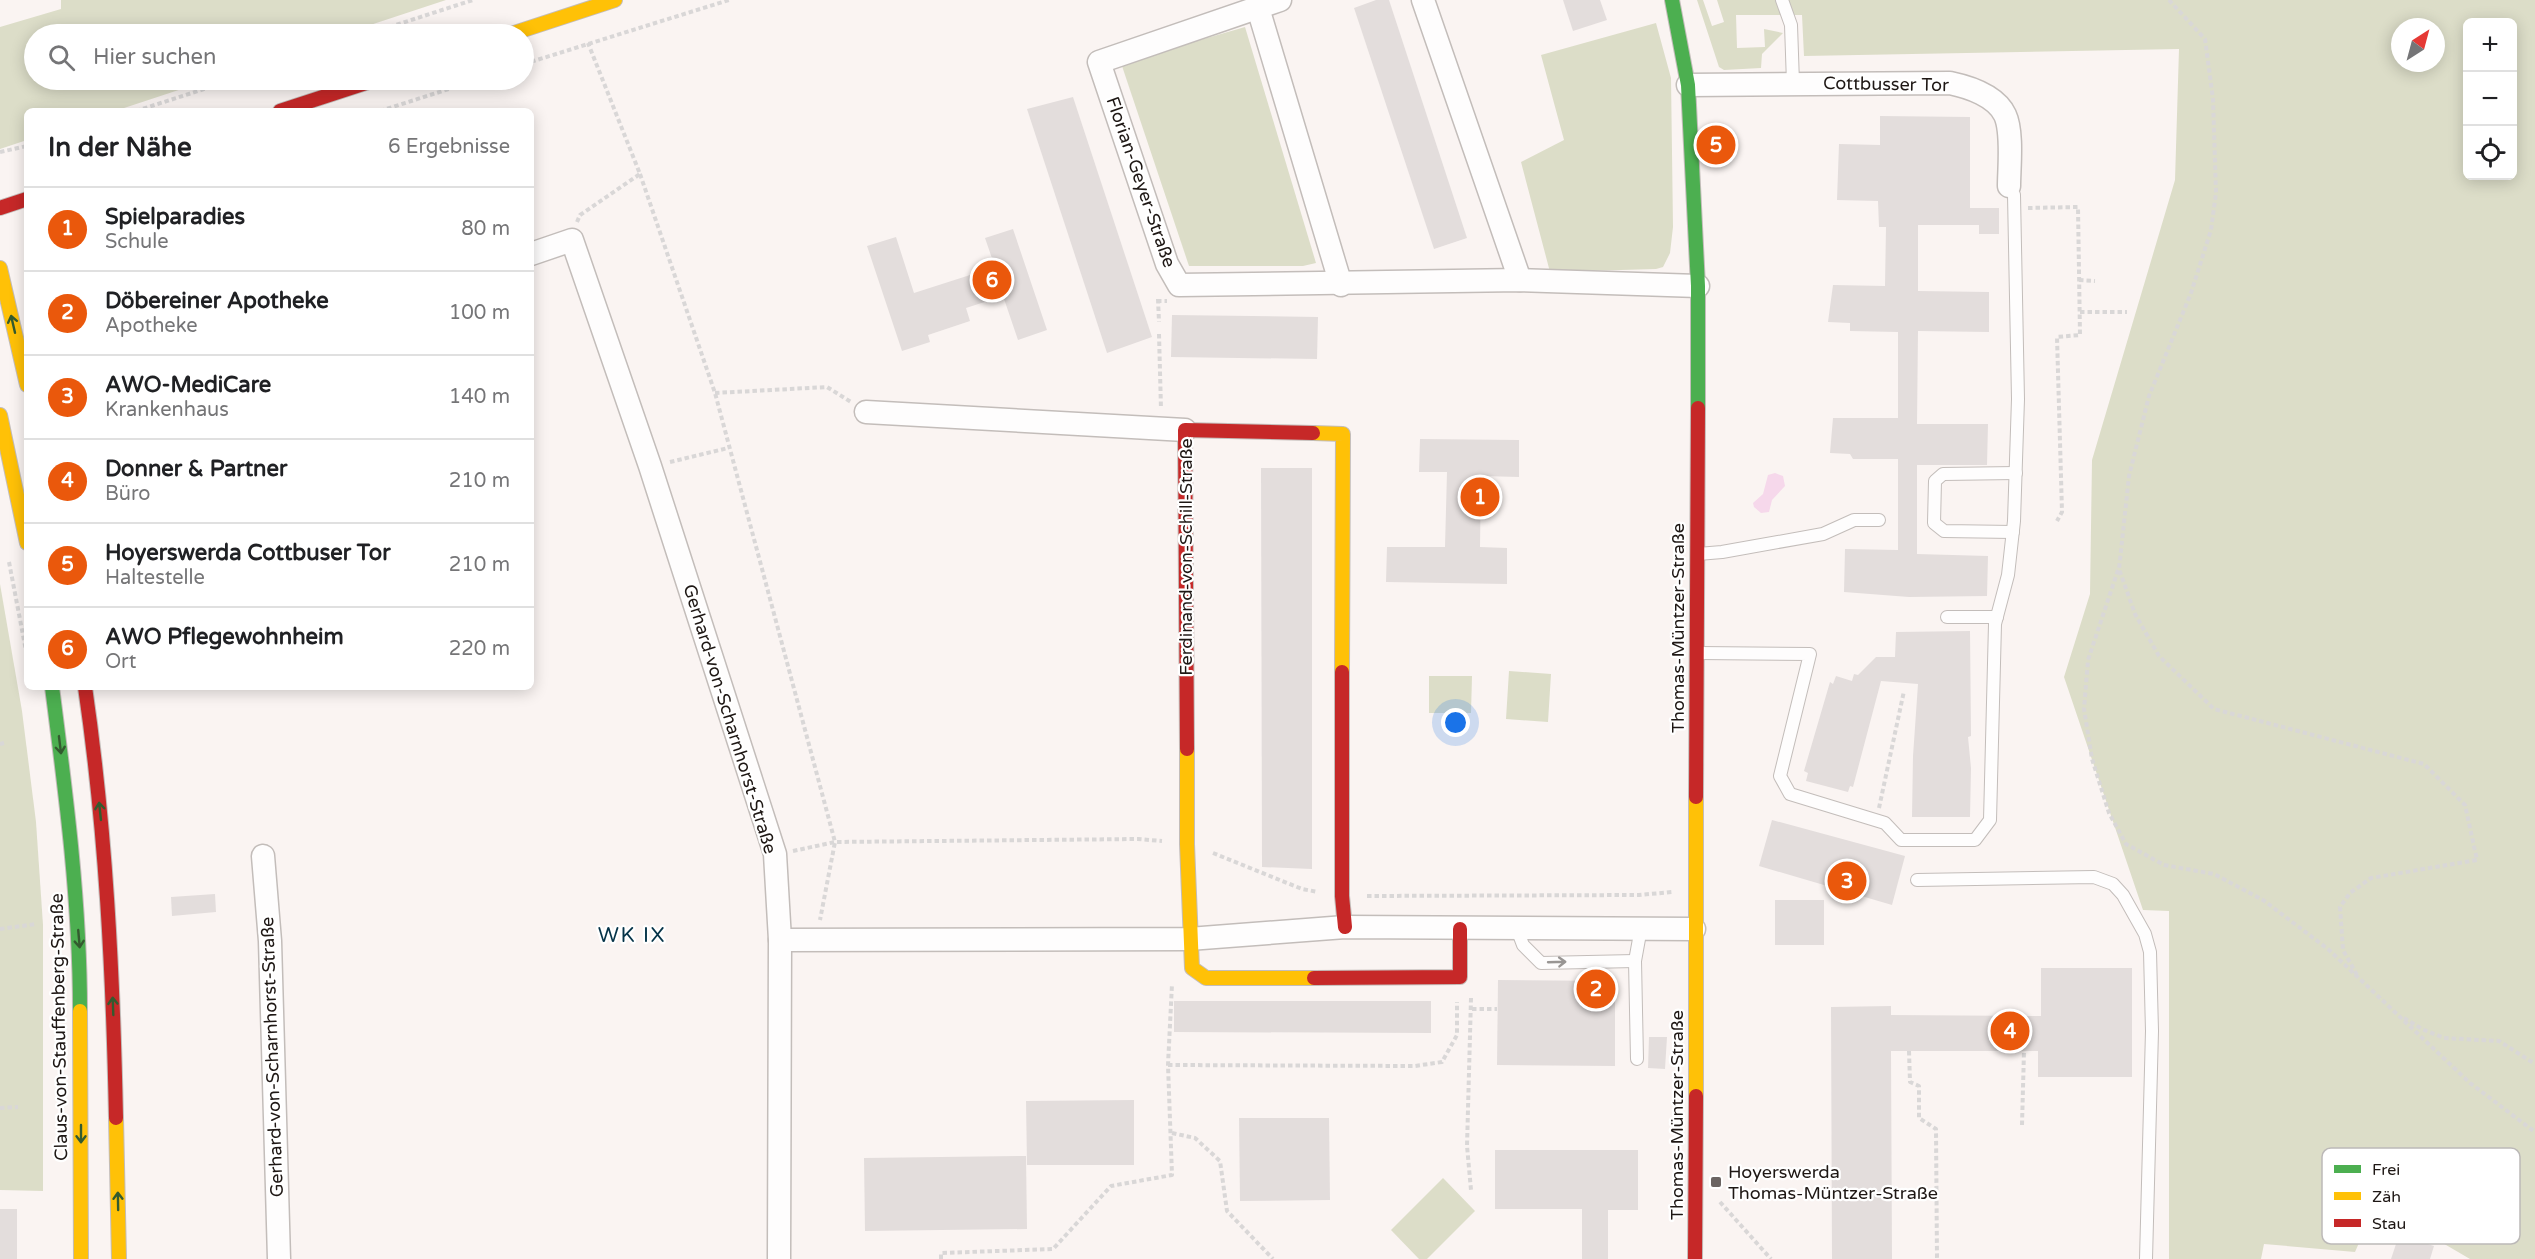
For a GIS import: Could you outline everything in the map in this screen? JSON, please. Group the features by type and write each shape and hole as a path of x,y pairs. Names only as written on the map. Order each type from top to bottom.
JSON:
{"street":[{"path":"534,26 615,0"},
{"path":"1280,0 1258,8 1341,285"},
{"path":"1424,0 1520,280"},
{"name":"Thomas-Müntzer-Straße","path":"1672,0 1688,85 1698,286 1694,929 1695,1259"},
{"name":"Florian-Geyer-Straße","path":"1258,8 1099,62 1167,264 1179,285 1341,285 1520,280 1698,286"},
{"name":"Cottbusser Tor","path":"1688,85 1950,83 1967,87 1995,103 2005,115 2009,132 2012,197"},
{"path":"289,108 344,90"},
{"path":"0,208 24,200"},
{"path":"534,253 572,240"},
{"name":"Gerhard-von-Scharnhorst-Straße","path":"572,240 650,466 775,854 780,940 779,1259"},
{"path":"0,268 24,372"},
{"path":"866,412 1185,430"},
{"path":"0,415 24,529"},
{"name":"Ferdinand-von-Schill-Straße","path":"1345,927 1342,896 1343,434 1185,430 1187,844 1189,939 1192,968 1206,978 1460,977"},
{"name":"Claus-von-Stauffenberg-Straße","path":"52,690 69,820 80,951 81,1259"},
{"path":"86,690 91,723 111,927 119,1259"},
{"name":"Gerhard-von-Scharnhorst-Straße","path":"263,856 270,941 279,1259"},
{"path":"780,940 1189,939 1345,927 1694,929"},
{"path":"1460,929 1460,977"}],"lane":[{"path":"1782,0 1792,28 1793,83"},
{"path":"1696,652 1810,654 1780,776 1790,794 1885,823 1901,840 1975,840 1990,820 1995,624 2008,575 2016,473 2018,399 2012,197"},
{"path":"2013,532 1944,531 1934,523 1935,481 1943,474 2016,473"},
{"path":"1697,554 1722,552 1823,534 1854,520 1880,520"},
{"path":"1947,617 1997,617"},
{"path":"1917,880 2094,877 2113,884 2123,895 2145,934 2150,952 2152,1031 2146,1259"},
{"path":"1637,1059 1635,962 1641,928"},
{"path":"1517,929 1523,945 1541,963 1635,962"}],"path":[{"path":"399,24 473,0"},
{"path":"534,61 729,0"},
{"path":"2169,0 2205,39 2213,99 2216,193 2211,230 2191,293 2149,396 2129,476 2119,569 2088,660 2084,709 2092,759 2109,813 2126,844 2164,865 2214,874 2263,900 2328,949 2470,1083 2535,1132"},
{"path":"588,43 640,174 715,393 835,842 817,939"},
{"path":"145,108 200,90"},
{"path":"389,108 446,90"},
{"path":"0,152 24,147"},
{"path":"572,240 580,215 640,174"},
{"path":"2012,197 2078,207 2080,335 2057,337 2062,512 2057,521"},
{"path":"2079,280 2095,280"},
{"path":"1157,301 1169,301"},
{"path":"2080,312 2127,312"},
{"path":"1159,334 1162,427"},
{"path":"715,393 827,387 866,412"},
{"path":"650,466 728,448"},
{"path":"8,556 24,640"},
{"path":"2119,569 2135,614 2159,656 2214,709 2424,764 2465,805 2477,860 2371,878 2350,893 2340,907 2343,950 2358,977"},
{"path":"1879,812 1904,691"},
{"path":"775,854 835,842 1138,839 1187,844 1250,866 1302,889 1342,896 1639,895 1675,892"},
{"path":"0,929 36,924"},
{"path":"1168,1065 1415,1066 1442,1062 1457,1035 1460,977 1469,981 1472,1010 1467,1146 1471,1190"},
{"path":"941,1259 941,1253 1053,1249 1111,1185 1172,1175 1168,1065 1172,982"},
{"path":"1472,1010 1497,1009"},
{"path":"2396,1013 2422,1029 2445,1038 2499,1041 2535,1064"},
{"path":"1909,1051 1910,1082 1919,1086 1919,1118 1936,1129 1937,1259"},
{"path":"2022,1125 2024,1051"},
{"path":"0,1108 18,1107"},
{"path":"1172,1133 1195,1138 1220,1161 1227,1211 1273,1259"},
{"path":"1719,1200 1771,1259"}],"green space":[{"path":"61,0 446,0 373,24 24,24 24,90 179,90 124,108 24,108 24,141 0,149 0,27 61,9"},
{"path":"1697,0 1703,0 1712,26 1724,22 1717,0 2535,0 2535,1259 2470,1259 2444,1244 2520,1244 2520,1148 2322,1148 2322,1244 2358,1244 2355,1252 2264,1244 2261,1259 2169,1259 2169,911 2143,910 2064,677 2090,594 2092,460 2175,180 2179,49 1804,56 1802,15 1736,15 1737,48 1765,47 1764,29 1783,33 1762,54 1761,68 1724,70 1719,67"},
{"path":"1656,23 1671,78 1673,227 1670,253 1663,267 1656,269 1550,272 1521,162 1564,140 1541,55"},
{"path":"1245,27 1316,263 1303,266 1189,266 1121,63"},
{"path":"0,584 22,711 36,822 43,925 43,1191 0,1190"},
{"path":"1509,671 1551,674 1548,722 1506,719"},
{"path":"1429,676 1472,676 1471,713 1429,713"},
{"path":"1443,1178 1475,1211 1427,1259 1419,1259 1391,1230"}],"shaded area":[{"path":"1775,473 1783,476 1785,486 1772,500 1769,512 1761,513 1753,503 1763,494 1768,475"}],"building":[{"path":"1376,0 1389,0 1467,238 1434,249 1354,8"},
{"path":"1563,0 1600,0 1607,20 1573,31"},
{"path":"1073,97 1152,337 1107,353 1027,109"},
{"path":"1880,116 1970,117 1970,208 1999,208 1999,234 1979,234 1979,225 1918,225 1918,291 1989,292 1989,332 1918,331 1917,424 1988,424 1987,465 1917,465 1917,554 1988,556 1987,596 1909,597 1844,592 1845,549 1898,550 1898,459 1853,459 1850,454 1830,453 1833,418 1898,418 1898,332 1850,331 1850,323 1828,322 1833,285 1885,286 1886,227 1879,227 1878,201 1837,200 1839,144 1880,145"},
{"path":"1013,229 1047,330 1018,340 1003,296 966,308 970,321 928,335 930,342 902,351 867,246 896,237 914,293 995,267 985,238"},
{"path":"1172,315 1318,317 1317,359 1171,357"},
{"path":"1420,439 1519,440 1519,477 1481,476 1480,547 1507,548 1507,584 1386,582 1387,547 1445,547 1447,472 1419,472"},
{"path":"1261,468 1312,468 1312,869 1262,867"},
{"path":"1970,631 1971,736 1968,737 1971,768 1970,817 1912,817 1918,684 1881,681 1853,787 1850,786 1848,792 1806,781 1808,773 1804,771 1830,682 1833,684 1836,676 1852,681 1854,674 1858,675 1876,657 1895,657 1896,632"},
{"path":"1772,820 1905,856 1892,905 1759,866"},
{"path":"215,894 216,912 172,916 171,897"},
{"path":"1775,900 1824,900 1824,945 1775,945"},
{"path":"2041,968 2132,968 2132,1077 2038,1077 2038,1051 1891,1051 1892,1259 1832,1259 1831,1007 1891,1006 1891,1015 2041,1016"},
{"path":"1498,980 1615,981 1615,1066 1497,1065"},
{"path":"1174,1001 1431,1001 1431,1033 1174,1032"},
{"path":"1649,1037 1667,1037 1665,1069 1648,1068"},
{"path":"1134,1100 1134,1165 1027,1165 1026,1101"},
{"path":"1239,1118 1329,1118 1330,1200 1240,1201"},
{"path":"1495,1150 1638,1150 1638,1210 1608,1210 1608,1259 1582,1259 1582,1209 1495,1209"},
{"path":"1026,1156 1027,1229 865,1231 864,1158"},
{"path":"0,1209 17,1209 17,1259 0,1259"},
{"path":"2396,1244 2434,1246 2430,1259 2391,1259"}],"traffic: fast":[{"path":"1672,0 1688,85 1698,286 1698,408"},
{"path":"52,690 75,889 80,1011"}],"traffic: slow":[{"path":"534,26 615,0"},
{"path":"0,268 24,372"},
{"path":"0,415 24,529"},
{"path":"1313,433 1343,434 1342,672"},
{"path":"1187,749 1187,844 1192,968 1206,978 1314,978"},
{"path":"1696,797 1696,1096"},
{"path":"80,1011 81,1259"},
{"path":"116,1118 119,1259"}],"traffic: jam":[{"path":"289,108 344,90"},
{"path":"0,208 24,200"},
{"path":"1696,797 1698,408"},
{"path":"1187,749 1185,430 1313,433"},
{"path":"1342,672 1342,896 1345,927"},
{"path":"85,690 98,794 107,902 116,1118"},
{"path":"1314,978 1460,977 1460,929"},
{"path":"1695,1259 1696,1096"}],"place":[{"name":"Hoyerswerda Cottbuser Tor","path":"1716,145"},
{"name":"AWO Pflegewohnheim","path":"992,280"},
{"name":"Spielparadies","path":"1480,497"},
{"name":"AWO-MediCare","path":"1847,881"},
{"name":"Döbereiner Apotheke","path":"1596,989"},
{"name":"Donner & Partner","path":"2010,1031"},
{"name":"Hoyerswerda Thomas-Müntzer-Straße","path":"1716,1182"}],"district":[{"name":"WK IX","path":"632,935"}]}
